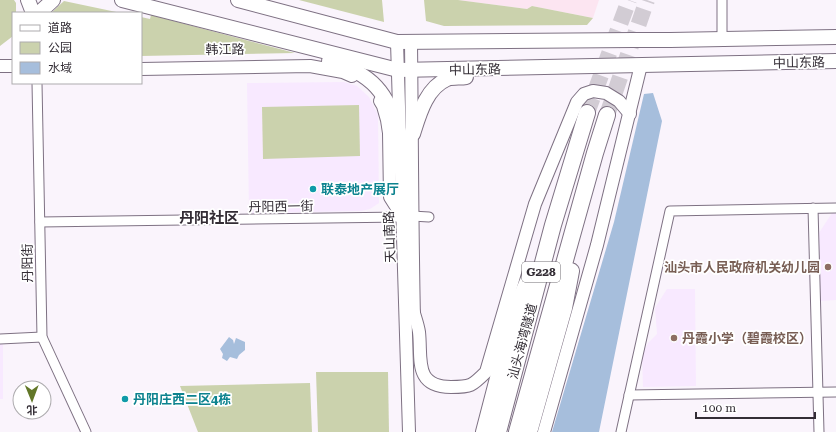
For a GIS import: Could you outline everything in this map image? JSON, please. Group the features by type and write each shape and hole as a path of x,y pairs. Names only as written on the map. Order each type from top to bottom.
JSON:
{"highway":[{"name":"汕头海湾隧道","path":"498,432 553,225 587,113"},
{"name":"汕头海湾隧道","path":"517,432 606,115"},
{"path":"529,432 564,308 595,153"},
{"path":"484,432 516,309 553,225"}],"main road":[{"path":"28,0 33,12"},
{"path":"40,12 53,0"},
{"name":"中山东路","path":"122,0 405,70 836,61"},
{"name":"中山东路","path":"238,0 397,42 722,40 836,37"},
{"name":"天山南路","path":"397,42 405,70"},
{"name":"天山南路","path":"409,432 405,70 412,42"},
{"path":"296,44 310,56 343,65 360,72 372,82 388,104 396,123 406,135 432,90 447,79 473,76 488,69"},
{"name":"韩江路","path":"142,64 294,62 310,66"},
{"path":"544,432 597,245 641,65"},
{"path":"0,66 12,66"},
{"path":"310,66 343,72 361,80 375,93 383,106 389,133 390,197 407,217"},
{"name":"韩江路","path":"142,69 310,66"},
{"path":"0,71 12,71"},
{"path":"414,310 419,331 421,368 428,381 447,387 473,385 486,372 535,204 577,102 584,94 593,92 606,93 619,100 630,114"},
{"name":"天山南路","path":"407,217 414,310 416,432"}],"street":[{"path":"722,0 722,40"},
{"name":"丹阳街","path":"37,84 42,338 86,432"},
{"path":"813,208 819,432"},
{"path":"621,432 670,211 836,208"},
{"name":"丹阳西一街","path":"40,222 429,217"},
{"path":"0,339 42,338"},
{"path":"629,395 836,392"}],"shaded area":[{"path":"458,0 599,0 593,18 532,6 527,9"},
{"path":"344,82 357,86 369,97 378,115 379,203 370,209 361,211 249,213 247,83"},
{"name":"汕头市人民政府机关幼儿园","path":"834,210 836,210 836,300 820,301 819,233"},
{"name":"丹霞小学（碧霞校区）","path":"667,289 695,289 696,386 643,387 642,356 648,343 657,334 655,308"},
{"path":"0,344 3,344 3,399 0,399"}],"green space":[{"path":"0,0 14,0 16,3 16,12 12,12 12,37 0,46"},
{"path":"299,0 382,0 384,22"},
{"path":"424,0 458,0 527,9 532,6 593,18 587,25 444,26 426,21"},
{"path":"64,1 116,12 52,12"},
{"path":"151,15 295,53 142,56 142,17 150,19"},
{"path":"359,105 360,156 263,159 262,107"},
{"path":"316,372 388,372 389,432 318,432"},
{"path":"310,383 312,432 198,432 180,386"}],"water":[{"path":"653,93 662,121 599,432 552,432 614,222 644,94"},
{"path":"229,337 233,340 234,344 236,338 245,342 245,350 237,359 230,357 227,361 222,358 223,354 220,349"}],"tunnel":[{"path":"587,113 629,0"},
{"path":"607,115 647,0"}],"place":[{"name":"联泰地产展厅","path":"313,189"},
{"name":"汕头市人民政府机关幼儿园","path":"828,267"},
{"name":"丹霞小学（碧霞校区）","path":"674,338"},
{"name":"丹阳庄西二区4栋","path":"125,399"}],"district":[{"name":"丹阳社区","path":"209,218"}]}
